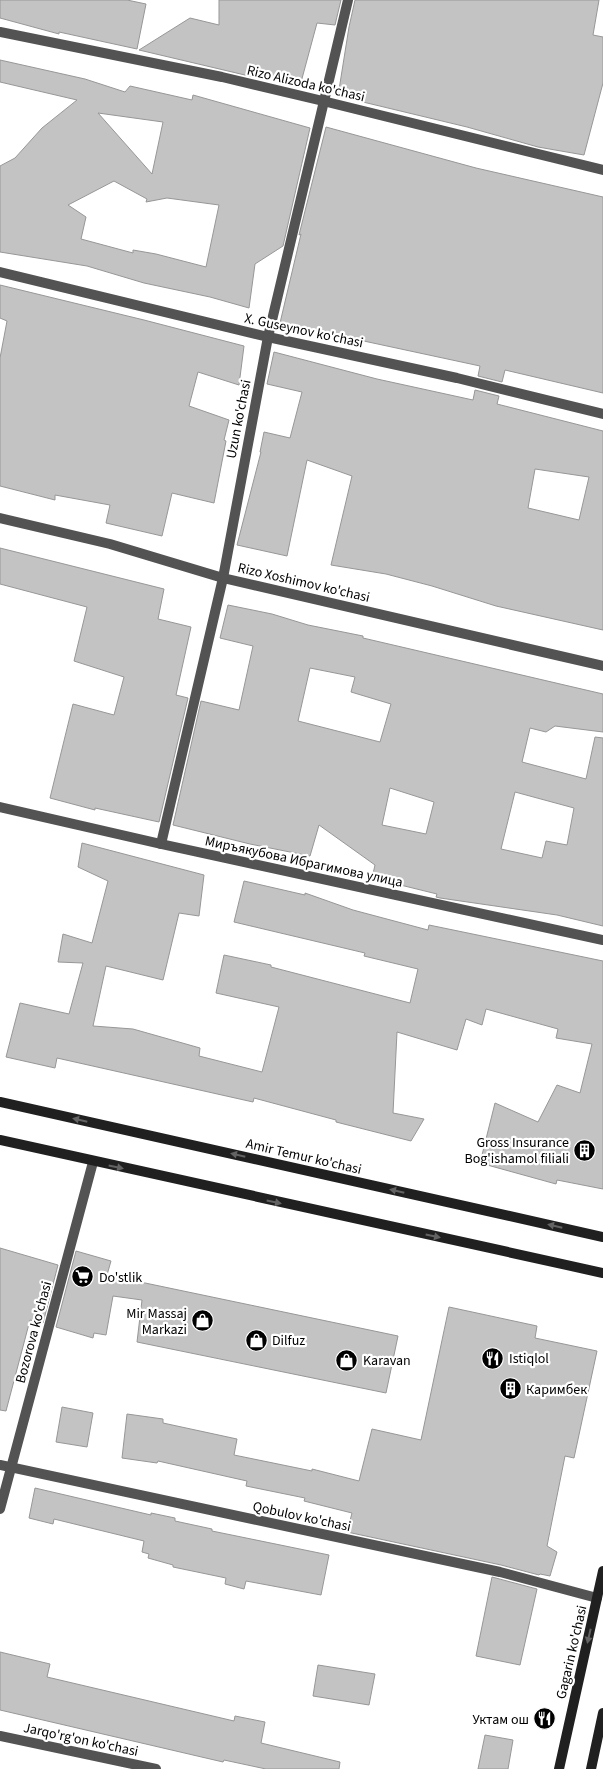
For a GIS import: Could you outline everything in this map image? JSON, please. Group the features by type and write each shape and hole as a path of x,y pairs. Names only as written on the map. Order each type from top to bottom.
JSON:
{"main road":[{"name":"Amir Temur ko'chasi","path":"0,1102 603,1237"},
{"path":"0,1140 603,1273"},
{"name":"Gagarin ko'chasi","path":"558,1769 603,1571"},
{"path":"591,1769 603,1713"}],"street":[{"name":"Uzun ko'chasi","path":"161,844 223,578 268,337 348,0"},
{"name":"Rizo Alizoda ko'chasi","path":"0,32 222,77 323,100 603,170"},
{"name":"X. Guseynov ko'chasi","path":"0,272 268,337 457,378 603,414"},
{"name":"Rizo Xoshimov ko'chasi","path":"0,518 110,544 223,578 603,666"},
{"name":"Миръякубова Ибрагимова улица","path":"0,807 603,940"},
{"name":"Bozorova ko'chasi","path":"0,1510 5,1466 93,1162"},
{"name":"Qobulov ko'chasi","path":"5,1466 500,1572 597,1598"},
{"name":"Jarqo'rg'on ko'chasi","path":"0,1736 156,1769"}],"building":[{"path":"0,0 127,0 146,4 137,49 59,32 59,34 0,18"},
{"path":"219,0 341,0 335,25 317,23 300,86 267,78 266,80 139,50 190,18 219,25"},
{"path":"355,0 599,0 593,35 603,37 603,83 584,155 538,147 467,127 338,96"},
{"path":"0,60 85,79 125,92 130,86 192,100 193,95 310,128 283,246 255,264 249,308 210,297 144,283 87,266 0,252 0,166 15,158 42,128 77,100 0,82","holes":["98,113 163,122 152,174","114,181 147,199 146,202 167,198 219,205 206,267 156,254 133,250 133,253 81,239 86,217 68,205"]},
{"path":"326,127 476,168 603,197 603,393 505,370 502,382 478,376 480,366 280,323 301,234 299,235"},
{"path":"0,285 244,346 239,385 198,372 189,406 229,420 214,503 172,493 162,536 106,523 110,505 55,495 55,500 0,486 0,358 7,321 0,318"},
{"path":"274,352 377,379 473,400 475,390 499,396 497,404 603,431 603,630 496,606 386,574 331,565 352,476 307,460 287,556 237,545 261,452 264,432 290,438 302,392 267,384","holes":["535,469 589,477 579,520 528,508"]},
{"path":"0,548 164,589 158,619 191,627 176,695 188,698 159,822 95,808 95,810 50,798 73,704 114,715 124,677 74,661 87,607 0,584"},
{"path":"228,605 603,694 603,732 555,726 546,732 530,728 522,762 586,779 595,737 603,738 603,926 557,915 440,898 436,897 437,894 372,878 375,865 319,825 310,856 250,844 173,825 201,701 239,710 253,646 220,638","holes":["310,668 355,677 351,692 391,704 380,742 298,721","390,788 434,802 426,834 382,825","515,792 574,808 567,845 546,841 542,858 501,849"]},
{"path":"82,843 204,875 199,916 179,913 163,980 106,966 93,1026 133,1029 200,1048 199,1056 262,1072 279,1007 216,993 224,955 271,965 271,967 410,1003 418,969 364,956 365,953 234,922 244,881 305,895 305,893 353,910 428,930 429,925 603,961 603,1189 557,1180 556,1184 480,1163 495,1103 538,1122 557,1085 580,1093 592,1044 556,1038 558,1029 486,1009 482,1025 466,1019 457,1050 397,1032 393,1113 424,1119 411,1141 254,1098 253,1102 57,1058 55,1068 6,1057 20,1003 69,1014 83,963 58,962 63,934 92,943 108,881 78,867"},
{"path":"0,1248 58,1265 43,1323 30,1320 6,1411 0,1410"},
{"path":"76,1251 111,1261 107,1275 398,1336 386,1393 137,1342 142,1300 113,1296 106,1335 94,1333 93,1338 56,1327"},
{"path":"449,1307 537,1326 535,1338 597,1351 574,1458 565,1456 547,1546 557,1552 550,1576 347,1532 352,1513 304,1501 305,1498 246,1486 247,1481 158,1461 157,1463 122,1458 127,1414 163,1419 163,1423 237,1439 234,1455 312,1471 312,1469 359,1481 372,1429 421,1440"},
{"path":"62,1407 93,1413 87,1447 56,1442"},
{"path":"35,1488 151,1515 151,1513 175,1518 175,1521 212,1529 212,1531 329,1555 321,1595 246,1581 244,1589 225,1584 226,1578 173,1567 173,1565 148,1558 149,1554 142,1552 144,1541 54,1519 53,1524 29,1518"},
{"path":"492,1577 537,1589 520,1665 476,1656"},
{"path":"0,1652 50,1664 47,1677 234,1721 235,1716 265,1722 261,1743 340,1762 339,1769 266,1769 224,1760 223,1762 0,1710"},
{"path":"318,1665 375,1674 369,1705 313,1696"},
{"path":"485,1735 513,1740 508,1769 478,1769"}],"place":[{"name":"Gross Insurance Bog'ishamol filiali","path":"585,1150"},
{"name":"Do'stlik","path":"83,1277"},
{"name":"Mir Massaj Markazi","path":"203,1321"},
{"name":"Dilfuz","path":"256,1340"},
{"name":"Istiqlol","path":"493,1358"},
{"name":"Karavan","path":"347,1360"},
{"name":"Каримбек","path":"510,1389"},
{"name":"Уктам ош","path":"545,1719"}]}
